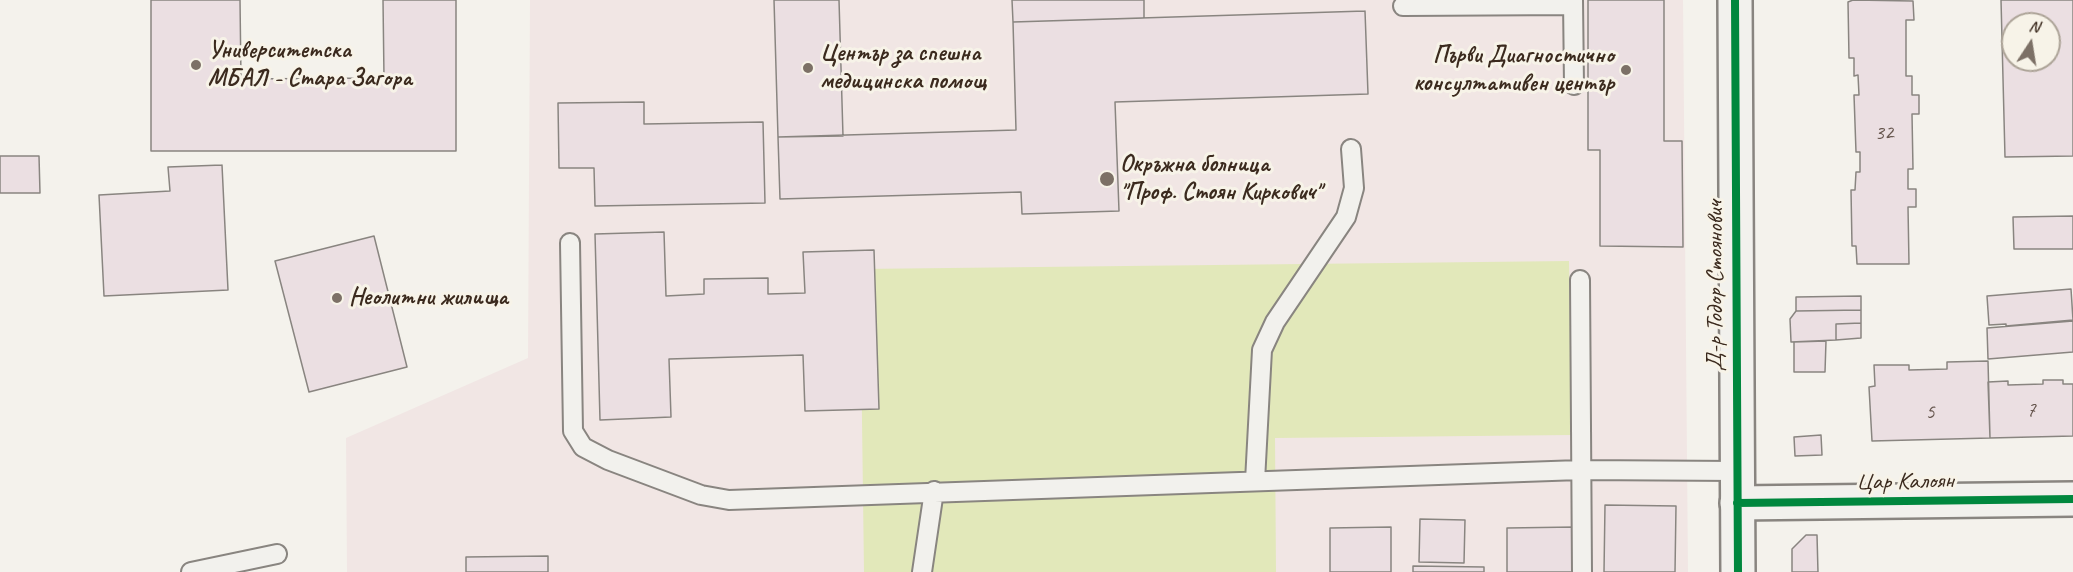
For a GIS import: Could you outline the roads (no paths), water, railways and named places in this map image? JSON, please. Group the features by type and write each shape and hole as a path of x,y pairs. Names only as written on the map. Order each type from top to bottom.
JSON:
{"street":[{"name":"Д-р Тодор Стоянович","path":"1735,0 1738,572"},
{"name":"Цар Калоян","path":"1737,487 2073,499"}],"lane":[{"path":"1403,6 1573,2 1574,85"},
{"path":"1255,481 1262,350 1275,322 1346,217 1354,188 1351,150"},
{"path":"570,243 573,431 583,447 609,460 691,491 729,500 1580,470 1737,487"},
{"path":"1580,280 1582,572"},
{"path":"922,572 934,491"},
{"path":"190,572 277,554"}],"place":[{"name":"Университетска МБАЛ - Стара Загора","path":"196,65"},
{"name":"Център за спешна медицинска помощ","path":"808,68"},
{"name":"Първи Диагностично консултативен център","path":"1626,70"},
{"name":"Окръжна болница \"Проф. Стоян Киркович\"","path":"1107,179"},
{"name":"Неолитни жилища","path":"337,298"}]}
